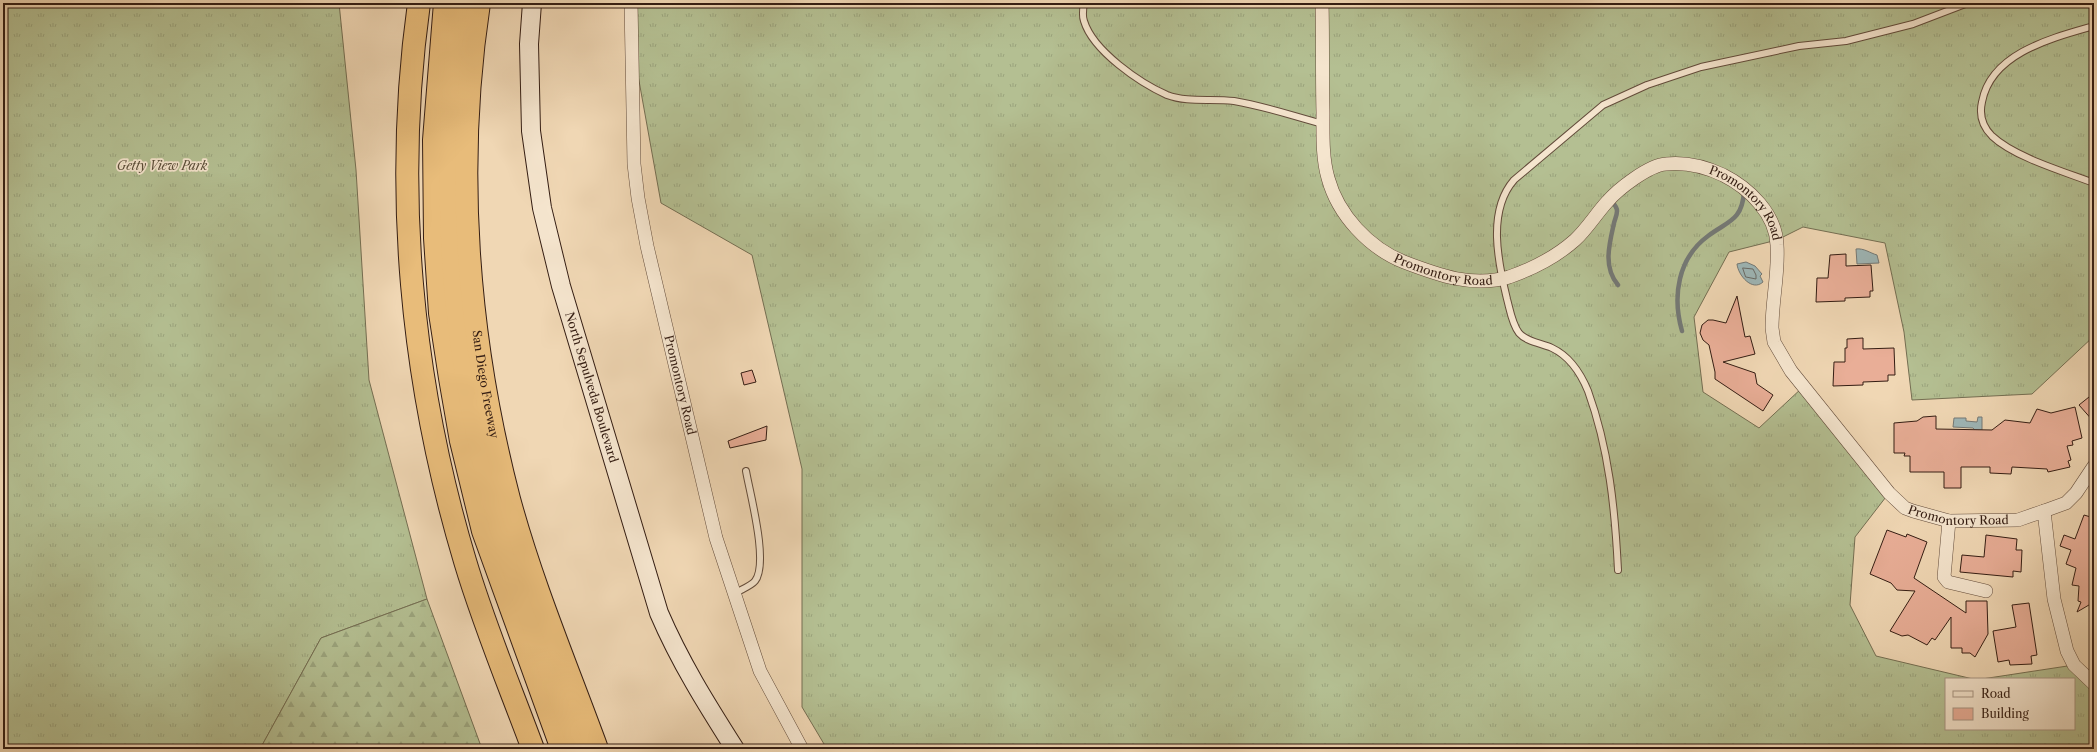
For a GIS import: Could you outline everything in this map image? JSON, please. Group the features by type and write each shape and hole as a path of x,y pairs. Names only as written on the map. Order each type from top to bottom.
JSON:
{"highway":[{"path":"419,3 412,56 409,110 408,230 412,295 421,364 433,433 447,498 466,563 533,749"},
{"path":"445,3 434,140 435,238 440,313 450,378 461,441 483,531 562,749"},
{"path":"462,3 450,144 451,228 456,296 468,387 487,477 519,587 580,749"},
{"name":"San Diego Freeway","path":"479,3 468,123 467,181 473,309 482,374 494,438 510,501 554,632 597,749"}],"main road":[{"name":"North Sepulveda Boulevard","path":"532,3 529,44 531,131 542,208 561,286 659,613 672,644 689,675 735,749"}],"street":[{"name":"Promontory Road","path":"631,3 634,164 638,198 647,246 716,538 760,671 802,749"},
{"name":"Promontory Road","path":"1322,3 1323,150 1327,178 1336,198 1359,232 1390,256 1442,276 1476,281 1503,278 1529,269 1557,253 1575,240 1608,200 1637,177 1662,164 1685,164 1701,167 1727,178 1753,195 1761,206 1771,223 1777,240 1772,328 1774,342 1791,371 1889,493 1906,508 1949,521 2018,520 2066,503 2076,493 2094,466"},
{"path":"2044,511 2054,598 2067,651 2074,665 2094,684"},
{"path":"1949,521 1944,577 1948,582 1986,591"}],"lane":[{"path":"1084,3 1084,21 1097,44 1117,63 1141,80 1168,95 1181,99 1234,101 1323,124"},
{"path":"1618,570 1615,510 1610,476 1601,437 1587,390 1576,370 1566,358 1552,348 1530,340 1520,333 1512,319 1503,278 1497,235 1502,200 1507,188 1514,180 1603,105 1647,85 1701,67 1799,46 1846,41 1913,24 1968,3"},
{"path":"2094,26 2040,44 2021,53 2004,64 1991,77 1983,96 1980,109 1984,127 1993,137 2009,148 2048,166 2094,183"},
{"path":"734,594 755,581 761,563 760,546 746,471"}],"green space":[{"name":"Getty View Park","path":"3,3 339,3 356,170 369,380 427,599 321,638 260,749 3,749"},
{"path":"625,3 2094,3 2094,336 2032,394 1912,400 1904,332 1885,243 1803,227 1777,240 1729,252 1694,317 1703,392 1759,428 1803,387 1889,493 1855,537 1850,605 1876,656 1969,678 1945,678 1945,730 2075,730 2075,678 1989,678 2074,665 2094,684 2094,749 827,749 802,707 802,469 752,255 661,203"},
{"path":"427,599 482,749 260,749 321,638"}],"water":[{"path":"1856,249 1864,250 1877,255 1879,263 1857,264"},
{"path":"1746,262 1755,266 1762,274 1760,276 1763,282 1759,285 1750,284 1740,273 1737,264"},
{"path":"1978,417 1982,417 1982,430 1953,427 1954,418 1966,418 1966,421 1977,422"}],"building":[{"path":"1846,254 1846,266 1871,265 1873,291 1870,291 1870,297 1845,298 1845,301 1816,302 1817,278 1828,278 1830,255"},
{"path":"1737,296 1745,337 1750,336 1755,354 1723,362 1755,373 1757,384 1773,395 1763,411 1715,379 1715,372 1709,345 1703,340 1700,333 1702,325 1708,320 1726,323"},
{"path":"1863,338 1863,349 1894,348 1895,375 1888,375 1888,381 1863,382 1863,385 1833,386 1834,362 1845,362 1845,348 1847,348 1847,339"},
{"path":"752,370 756,382 744,385 741,373"},
{"path":"2094,393 2094,422 2079,405"},
{"path":"2075,407 2082,438 2072,441 2073,445 2067,446 2071,460 2068,461 2070,467 2048,472 2047,469 2012,467 2011,474 1990,473 1990,467 1961,467 1961,488 1944,488 1944,472 1910,472 1910,456 1904,456 1905,453 1894,453 1894,423 1917,421 1923,417 1936,416 1936,429 1992,430 2005,420 2030,423 2037,409 2051,413"},
{"path":"767,426 766,440 730,448 728,441"},
{"path":"2084,515 2094,518 2094,602 2077,612 2081,602 2078,601 2079,586 2072,585 2076,568 2066,564 2071,550 2060,546 2064,535 2075,539"},
{"path":"1887,530 1906,537 1907,534 1927,542 1914,578 1966,613 1966,601 1987,601 1988,634 1975,657 1970,653 1962,653 1962,648 1951,648 1951,617 1935,640 1932,638 1927,645 1908,635 1902,636 1890,631 1915,591 1897,590 1891,583 1870,574"},
{"path":"1986,535 2017,539 2016,550 2022,550 2021,572 2013,571 2013,577 1960,572 1962,555 1984,557"},
{"path":"2029,603 2037,655 2031,656 2032,664 2010,665 2009,660 1998,662 1993,631 2016,627 2012,605"}],"waterway":[{"path":"1682,331 1679,318 1678,291 1684,266 1698,245 1737,215 1743,202 1744,192"},
{"path":"1611,201 1616,206 1617,211 1608,256 1610,271 1618,285"}]}
